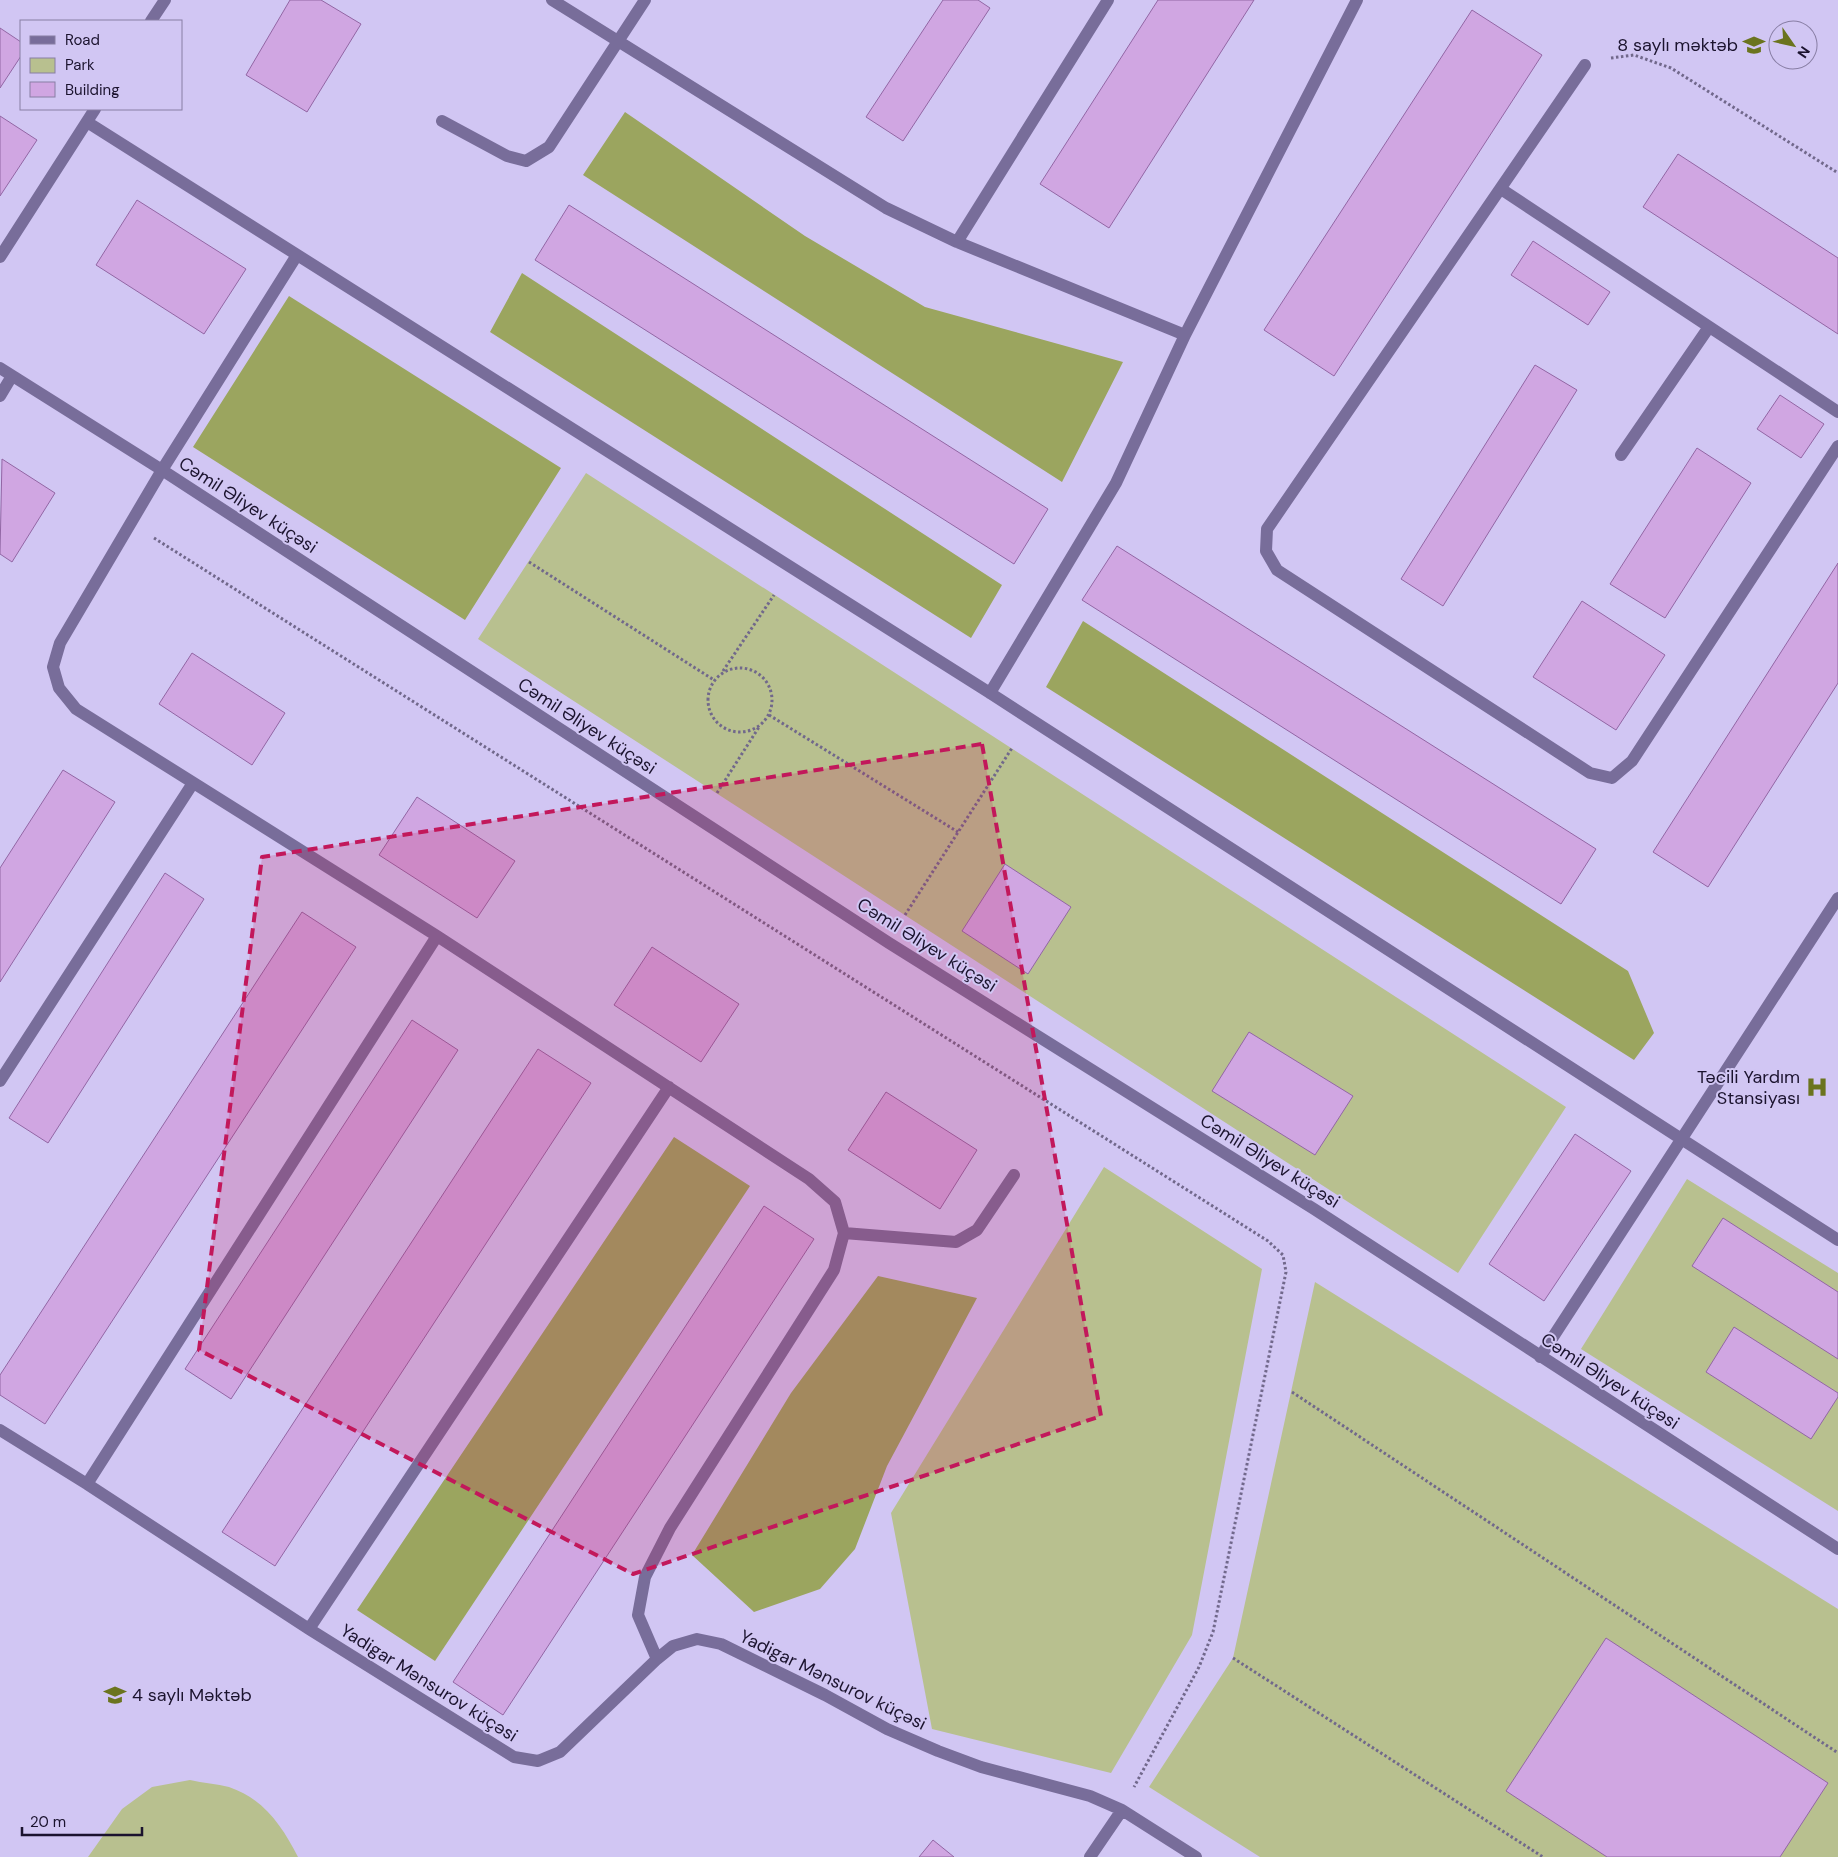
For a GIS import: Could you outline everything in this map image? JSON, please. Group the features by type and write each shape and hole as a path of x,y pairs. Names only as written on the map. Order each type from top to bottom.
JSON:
{"street":[{"path":"153,20 165,0"},
{"path":"552,0 886,208 957,242 1185,335"},
{"path":"442,121 507,156 526,161 549,147 646,0"},
{"path":"957,242 1108,0"},
{"path":"990,694 1116,482 1185,335 1357,0"},
{"path":"1584,65 1267,529 1266,551 1277,570 1590,773 1612,778 1632,761 1838,446"},
{"path":"0,258 94,110"},
{"path":"86,122 990,694 1838,1240"},
{"path":"1501,189 1838,412"},
{"path":"296,255 130,524 60,643 53,667 59,688 76,709 437,936 669,1086 809,1179 835,1202 844,1233 834,1270 670,1528 645,1577 638,1615 657,1659"},
{"path":"1621,455 1709,327"},
{"name":"Cəmil Əliyev küçəsi","path":"0,368 162,470 889,943 1314,1209 1838,1549"},
{"path":"0,396 12,376"},
{"path":"0,1081 193,783"},
{"path":"1540,1357 1838,898"},
{"path":"87,1484 437,936"},
{"path":"309,1629 669,1086"},
{"path":"844,1233 956,1242 977,1230 1014,1175"},
{"name":"Yadigar Mənsurov küçəsi","path":"0,1430 87,1484 309,1629 514,1757 538,1761 560,1752 657,1659 674,1646 697,1639 721,1644 825,1695 886,1729 938,1751 981,1767 1090,1796 1122,1810 1196,1857"},
{"path":"1090,1857 1122,1810"}],"path":[{"path":"1584,65 1608,58 1634,55 1671,68 1838,173"},
{"path":"130,524 1268,1240 1283,1255 1286,1272 1213,1632 1199,1667 1122,1810"},
{"path":"529,562 714,680"},
{"path":"761,724 751,731 727,730 717,724 710,714 707,702 709,690 714,680 723,671 774,594"},
{"path":"717,794 761,724 769,715 772,703 771,691 766,681 758,672 734,667 723,671"},
{"path":"769,715 958,832"},
{"path":"905,915 1012,748"},
{"path":"1292,1392 1838,1753"},
{"path":"1233,1658 1543,1857"}],"highlighted area":[{"path":"982,744 1101,1416 633,1574 199,1350 262,857"}],"green space":[{"path":"625,112 805,236 925,307 1123,362 1062,482 583,175"},
{"path":"522,273 1002,585 971,638 490,332"},
{"path":"289,296 561,468 465,620 193,447"},
{"path":"586,473 1566,1107 1458,1273 478,639"},
{"path":"1083,621 1628,971 1654,1033 1634,1060 1046,687"},
{"path":"674,1137 750,1186 435,1661 357,1610"},
{"path":"1104,1167 1262,1269 1192,1635 1111,1773 932,1729 891,1513"},
{"path":"1687,1179 1838,1273 1838,1511 1581,1349"},
{"path":"878,1276 977,1298 887,1466 855,1549 820,1589 754,1612 692,1555 791,1393"},
{"path":"1315,1282 1838,1609 1838,1857 1260,1857 1149,1787 1233,1658"},
{"path":"190,1780 229,1787 241,1792 262,1806 278,1824 298,1857 88,1857 122,1809 152,1787"}],"building":[{"path":"290,0 321,0 361,24 307,112 246,75"},
{"path":"943,0 978,0 990,8 903,141 866,117"},
{"path":"1158,0 1254,0 1109,228 1040,184"},
{"path":"1472,10 1542,55 1334,376 1264,330"},
{"path":"0,28 20,41 20,58 0,88"},
{"path":"0,116 37,140 0,196"},
{"path":"1678,154 1838,258 1838,334 1643,207"},
{"path":"137,200 246,269 204,334 96,265"},
{"path":"569,205 1048,509 1014,564 535,260"},
{"path":"1533,241 1610,292 1588,325 1511,275"},
{"path":"1535,365 1577,390 1443,606 1401,579"},
{"path":"1780,395 1824,424 1801,458 1757,429"},
{"path":"1697,448 1751,483 1665,618 1610,584"},
{"path":"2,459 55,493 12,562 0,554"},
{"path":"1117,546 1596,849 1561,904 1082,600"},
{"path":"1838,563 1838,683 1708,887 1653,852"},
{"path":"1582,601 1665,655 1616,730 1533,677"},
{"path":"192,653 285,713 252,765 159,704"},
{"path":"63,770 115,802 0,982 0,868"},
{"path":"417,797 515,861 477,918 379,855"},
{"path":"1005,864 1071,907 1028,974 962,931"},
{"path":"165,873 204,899 48,1143 9,1118"},
{"path":"302,912 356,947 45,1424 0,1395 0,1375"},
{"path":"652,947 739,1004 701,1062 614,1005"},
{"path":"412,1020 458,1050 231,1399 185,1369"},
{"path":"1249,1032 1353,1096 1315,1155 1212,1091"},
{"path":"538,1049 591,1083 275,1566 222,1532"},
{"path":"886,1092 977,1150 940,1209 848,1150"},
{"path":"1575,1134 1631,1171 1544,1301 1489,1264"},
{"path":"764,1206 814,1239 503,1715 453,1682"},
{"path":"1723,1218 1838,1292 1838,1359 1692,1266"},
{"path":"1734,1327 1838,1393 1838,1397 1811,1439 1706,1372"},
{"path":"1606,1638 1828,1783 1780,1857 1607,1857 1506,1791"},
{"path":"933,1840 954,1857 919,1857"}],"place":[{"name":"8 saylı məktəb","path":"1754,45"},
{"name":"Təcili Yardım Stansiyası","path":"1817,1087"},
{"name":"4 saylı Məktəb","path":"115,1695"}]}
